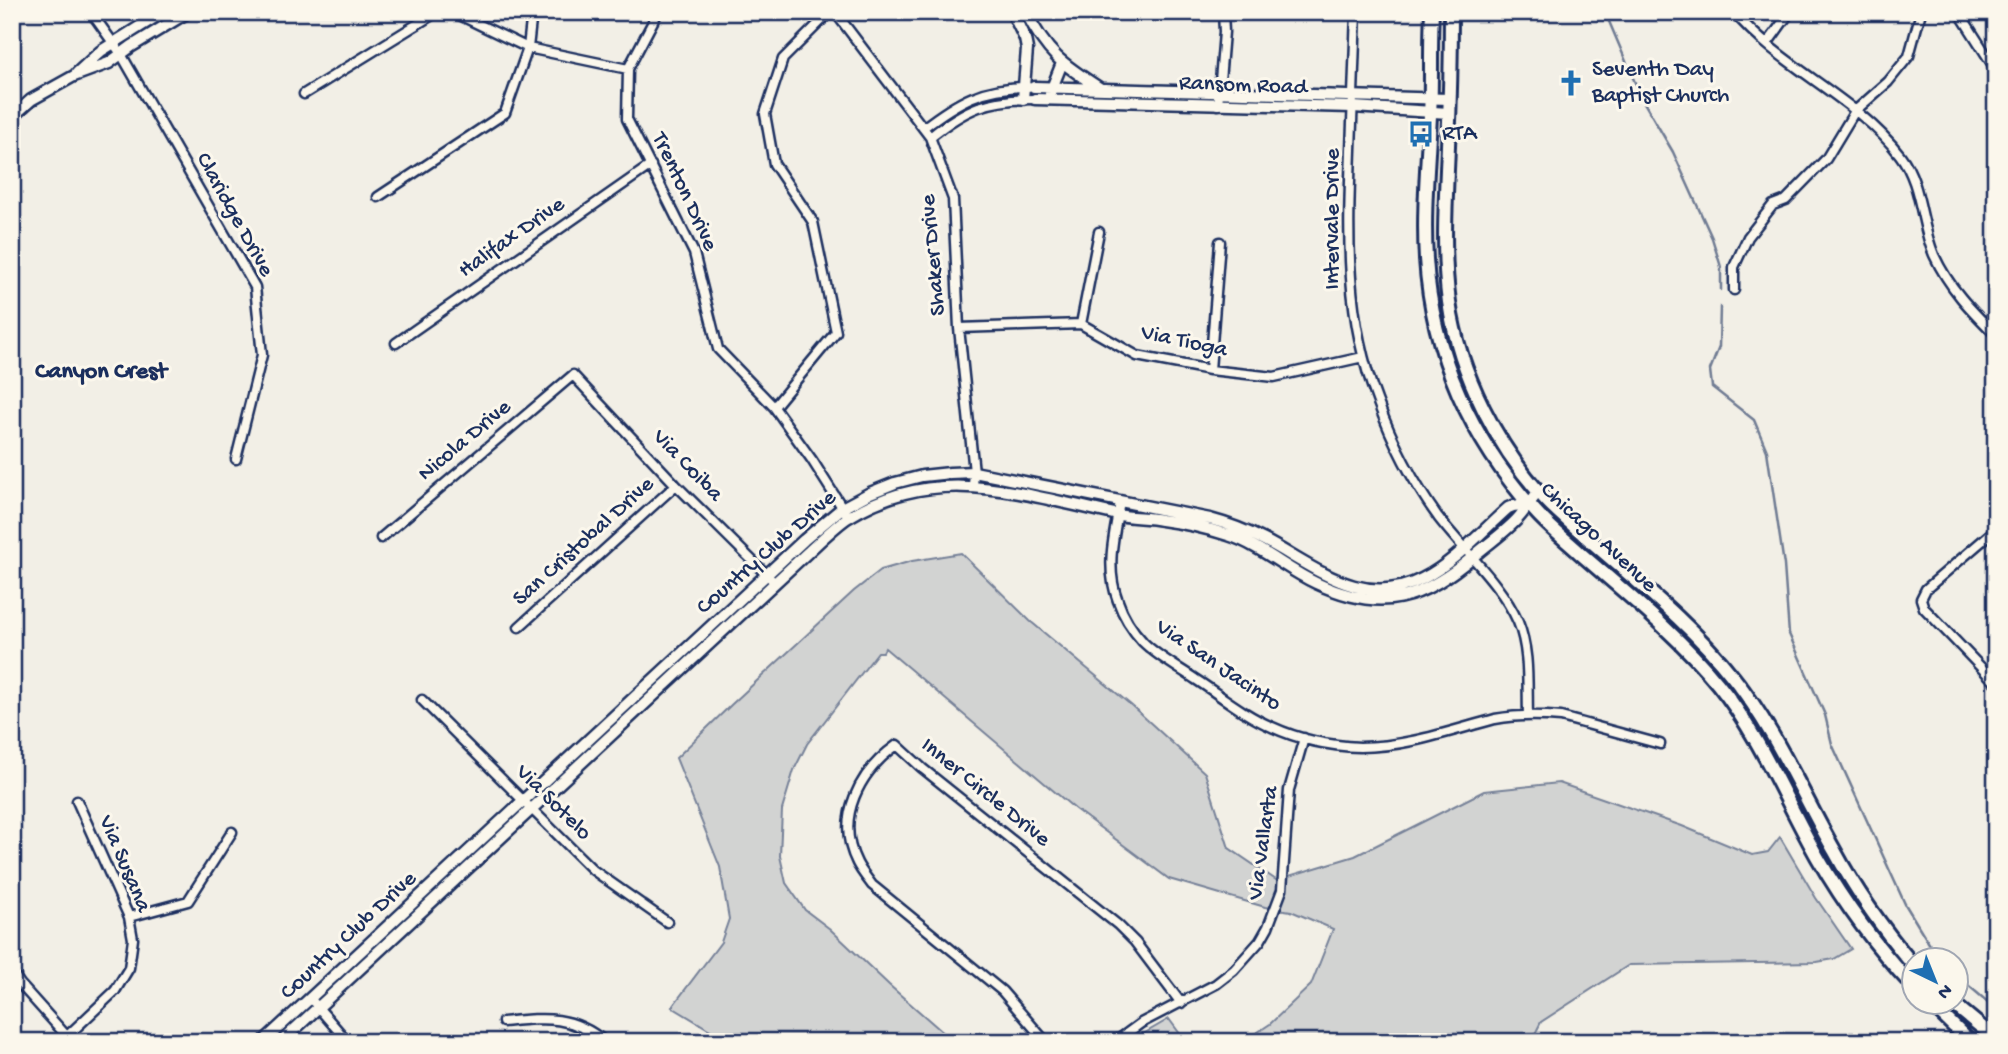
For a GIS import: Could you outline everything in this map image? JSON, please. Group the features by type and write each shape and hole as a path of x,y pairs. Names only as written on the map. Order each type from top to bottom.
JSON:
{"main road":[{"name":"Chicago Avenue","path":"1432,12 1426,257 1430,302 1438,338 1459,398 1487,449 1537,514 1692,655 1718,684 1759,746 1818,857 1850,909 1899,971"},
{"name":"Chicago Avenue","path":"1451,12 1445,263 1457,339 1477,395 1503,442 1539,491 1679,620 1732,675 1775,741 1865,902 1899,947"},
{"path":"1943,1016 1970,1042"},
{"path":"1968,1016 1996,1039"}],"street":[{"name":"Claridge Drive","path":"91,12 121,54 255,287 262,355 236,458"},
{"path":"74,76 101,51 163,12"},
{"path":"12,117 32,100 74,76 109,63 188,12"},
{"path":"304,94 437,12"},
{"path":"453,12 528,48 628,69"},
{"path":"378,197 505,113 528,48 533,12"},
{"name":"Trenton Drive","path":"658,12 628,69 627,119 694,253 718,349 774,407 849,517"},
{"path":"774,407 835,332 813,222 774,163 765,114 783,59 830,12"},
{"name":"Shaker Drive","path":"835,12 930,137 953,198 959,328 974,472 973,486"},
{"path":"930,137 955,118 985,104 1029,99 1027,49 1012,12"},
{"path":"1026,12 1039,37 1062,63 1101,89"},
{"path":"1218,105 1223,12"},
{"name":"Intervale Drive","path":"1356,12 1348,237 1350,282 1363,357 1392,438 1412,477 1437,516 1510,606 1526,653 1528,716"},
{"path":"1734,12 1767,44 1884,136 1901,156 1914,185 1934,255 1959,298 1996,335"},
{"path":"1767,44 1790,12"},
{"path":"1734,290 1734,267 1748,236 1773,205 1786,200 1826,159 1855,111 1888,82 1909,56 1921,12"},
{"path":"1959,12 1996,70"},
{"path":"1047,100 1062,63"},
{"path":"923,128 965,99 996,88 1029,87"},
{"name":"Ransom Road","path":"1029,87 1449,99"},
{"name":"Ransom Road","path":"1029,99 1353,107 1449,113"},
{"name":"Halifax Drive","path":"396,343 651,165"},
{"path":"959,328 1081,324 1099,232"},
{"path":"1210,370 1220,242"},
{"name":"Via Tioga","path":"1081,324 1137,356 1210,370 1273,377 1363,357"},
{"name":"Via Coiba","path":"573,375 676,485 771,579"},
{"name":"Nicola Drive","path":"381,538 573,375"},
{"name":"Country Club Drive","path":"771,579 804,540 842,508 895,483 922,476 974,472 1210,519 1238,527 1325,575 1352,586 1385,589 1406,587 1424,579 1464,548 1508,508 1528,504"},
{"name":"San Cristobal Drive","path":"519,627 676,485"},
{"name":"Country Club Drive","path":"281,1042 528,805 771,579 849,517 883,501 920,489 973,486 1118,515 1162,520 1246,541 1335,592 1360,599 1397,599 1423,592 1446,579 1520,517 1539,491"},
{"name":"Via San Jacinto","path":"1120,502 1111,554 1112,578 1117,600 1126,620 1143,642 1247,714 1272,727 1304,738 1359,747 1394,745 1512,716 1561,717 1660,744"},
{"path":"1996,528 1926,589 1920,599 1924,608 1996,683"},
{"name":"Via Sotelo","path":"422,700 593,870 667,922"},
{"name":"Via Vallarta","path":"1115,1042 1141,1023 1216,984 1234,970 1269,927 1282,890 1289,790 1304,738"},
{"name":"Inner Circle Drive","path":"1046,1042 1002,991 872,886 856,863 849,834 850,806 861,781 881,756 897,744 922,768 1118,925 1135,942 1181,1003"},
{"name":"Via Susana","path":"66,1040 115,991 129,968 132,939 129,917 77,801"},
{"name":"Country Club Drive","path":"263,1042 528,805"},
{"path":"129,917 188,901 232,832"},
{"path":"12,972 66,1040"},
{"path":"310,998 348,1042"},
{"path":"503,1023 557,1019 572,1022 596,1034 605,1042"}],"shaded area":[{"path":"961,553 1030,621 1132,706 1205,773 1229,848 1276,880 1355,856 1484,791 1559,783 1682,826 1752,855 1768,852 1780,837 1816,898 1851,949 1834,959 1817,962 1629,965 1541,1022 1531,1042 1243,1042 1270,1024 1311,985 1333,929 1291,911 1265,907 1169,879 1075,809 885,648 883,652 878,652 807,744 794,770 782,810 780,856 786,883 805,910 830,929 954,1042 730,1042 672,1007 721,942 729,919 720,867 676,758 854,591 881,570 912,561"},
{"path":"1169,1019 1186,1042 1131,1042 1133,1040"}],"waterway":[{"path":"1605,12 1642,99 1673,152 1712,238 1721,267 1721,290"},
{"path":"1720,307 1719,347 1710,370 1712,387 1754,420 1767,451 1784,565 1789,634 1825,715 1832,744 1905,904 1931,946"},
{"path":"1969,986 1996,1009"}],"place":[{"name":"Seventh Day Baptist Church","path":"1571,83"},
{"name":"RTA","path":"1421,134"}],"district":[{"name":"Canyon Crest","path":"101,372"}]}
